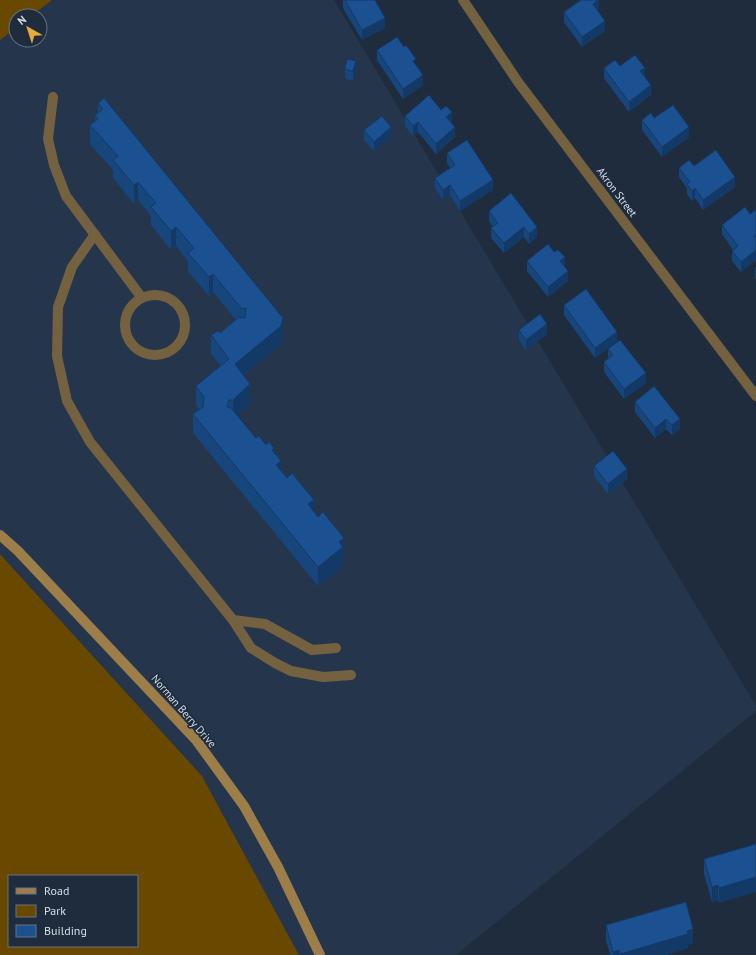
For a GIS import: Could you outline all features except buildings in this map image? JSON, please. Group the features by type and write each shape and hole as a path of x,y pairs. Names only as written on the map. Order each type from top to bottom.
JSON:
{"main road":[{"name":"Norman Berry Drive","path":"0,535 29,562 196,740 244,806 278,867 320,955"}],"street":[{"name":"Akron Street","path":"463,0 518,82 756,396"},
{"path":"53,97 48,139 54,165 66,196 142,298"},
{"path":"95,234 72,267 58,306 58,356 68,401 90,442 233,620 251,648 274,663 291,671 323,677 351,675"},
{"path":"153,295 165,296 175,302 182,312 185,323 184,335 177,345 168,352 156,356 145,354 134,348 127,338 124,327 126,315 132,305 142,298 153,295"},
{"path":"233,620 265,624 312,650 336,648"}],"shaded area":[{"path":"52,0 334,0 756,706 756,711 456,955 299,955 202,776 0,554 0,40 8,34 8,48 48,48 48,8 42,8"}],"green space":[{"path":"0,0 52,0 42,8 8,8 8,34 0,40"},
{"path":"0,554 202,776 299,955 0,955"}]}
